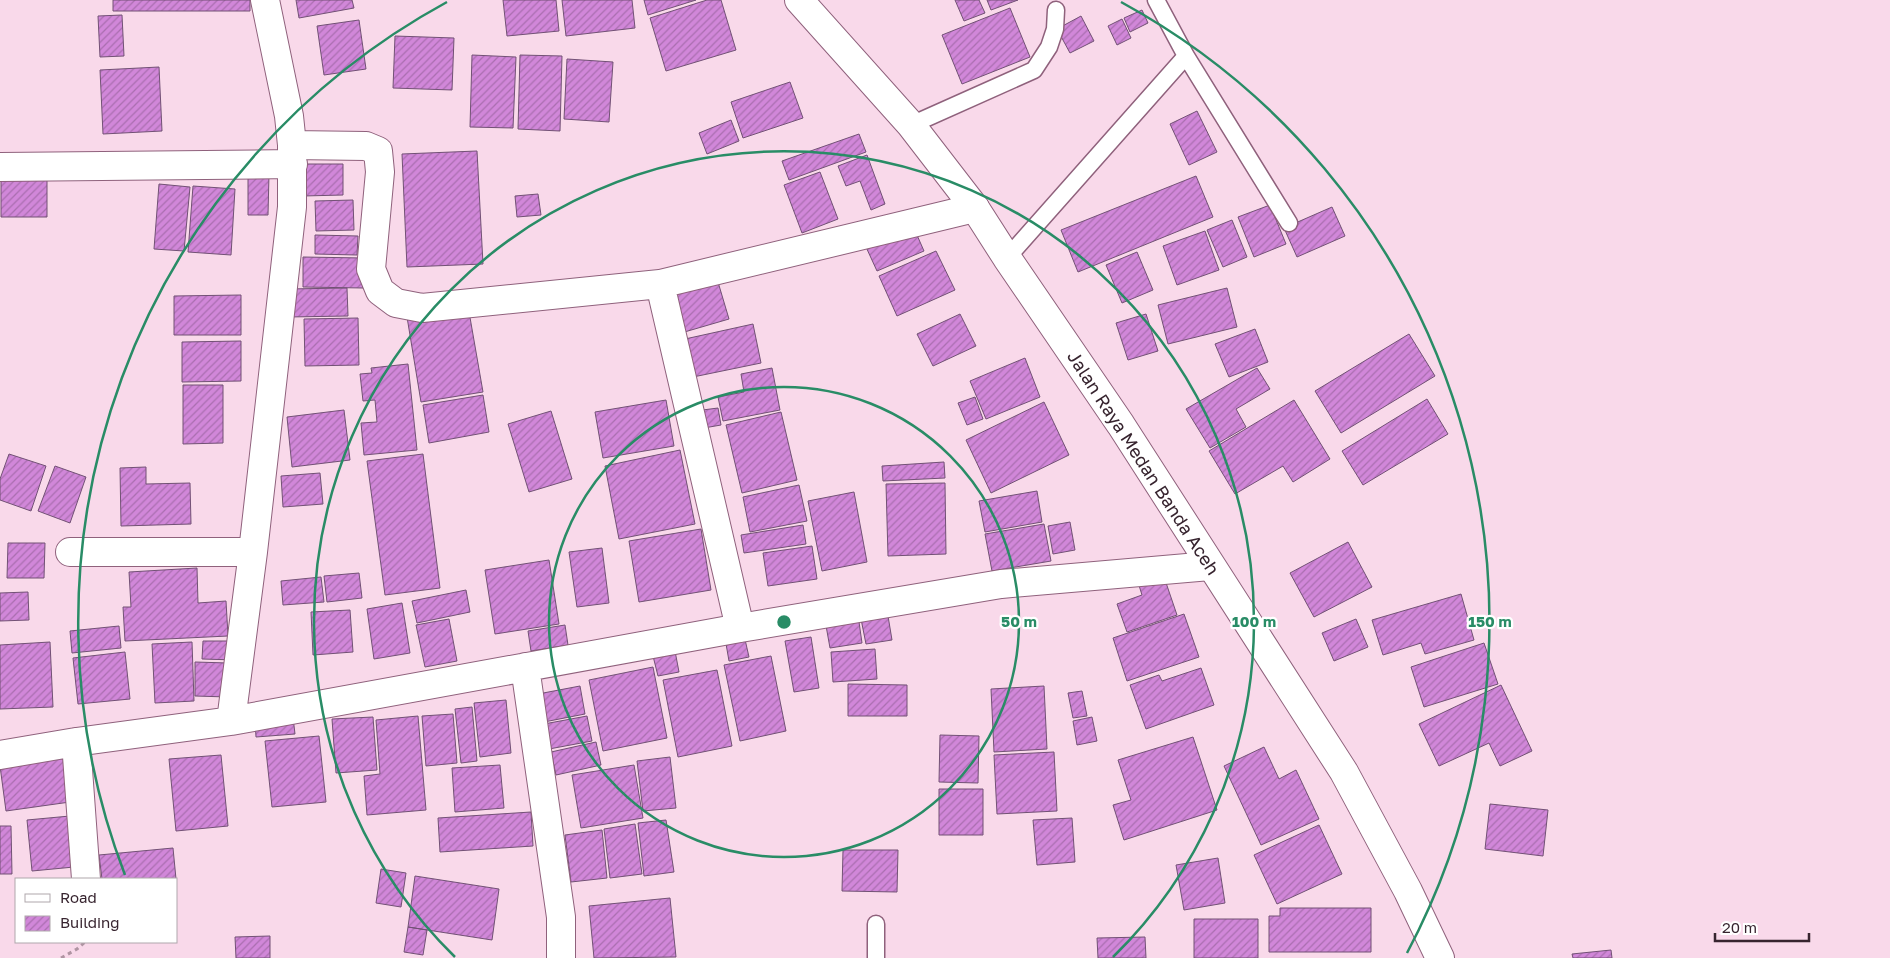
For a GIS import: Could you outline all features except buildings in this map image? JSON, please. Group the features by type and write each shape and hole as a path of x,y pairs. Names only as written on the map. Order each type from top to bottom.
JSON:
{"main road":[{"path":"231,722 253,552 292,207 292,154 289,116 265,0"},
{"name":"Jalan Raya Medan Banda Aceh","path":"799,0 911,125 975,208 1120,426 1344,772 1408,891 1440,958"},
{"path":"0,167 292,154 366,146 378,151 380,172 370,269 380,291 396,303 422,308 660,284 975,208"},
{"path":"660,284 740,628"},
{"path":"70,552 253,552"},
{"path":"0,755 76,742 231,722 740,628 1001,584 1210,566"},
{"path":"525,667 561,916 561,958"},
{"path":"76,742 86,878"}],"lane":[{"path":"1156,0 1186,56 1289,223"},
{"path":"911,125 1034,70 1049,47 1055,28 1056,10"},
{"path":"1007,258 1186,56"},
{"path":"876,924 876,958"}],"path":[{"path":"62,958 84,943"}]}
